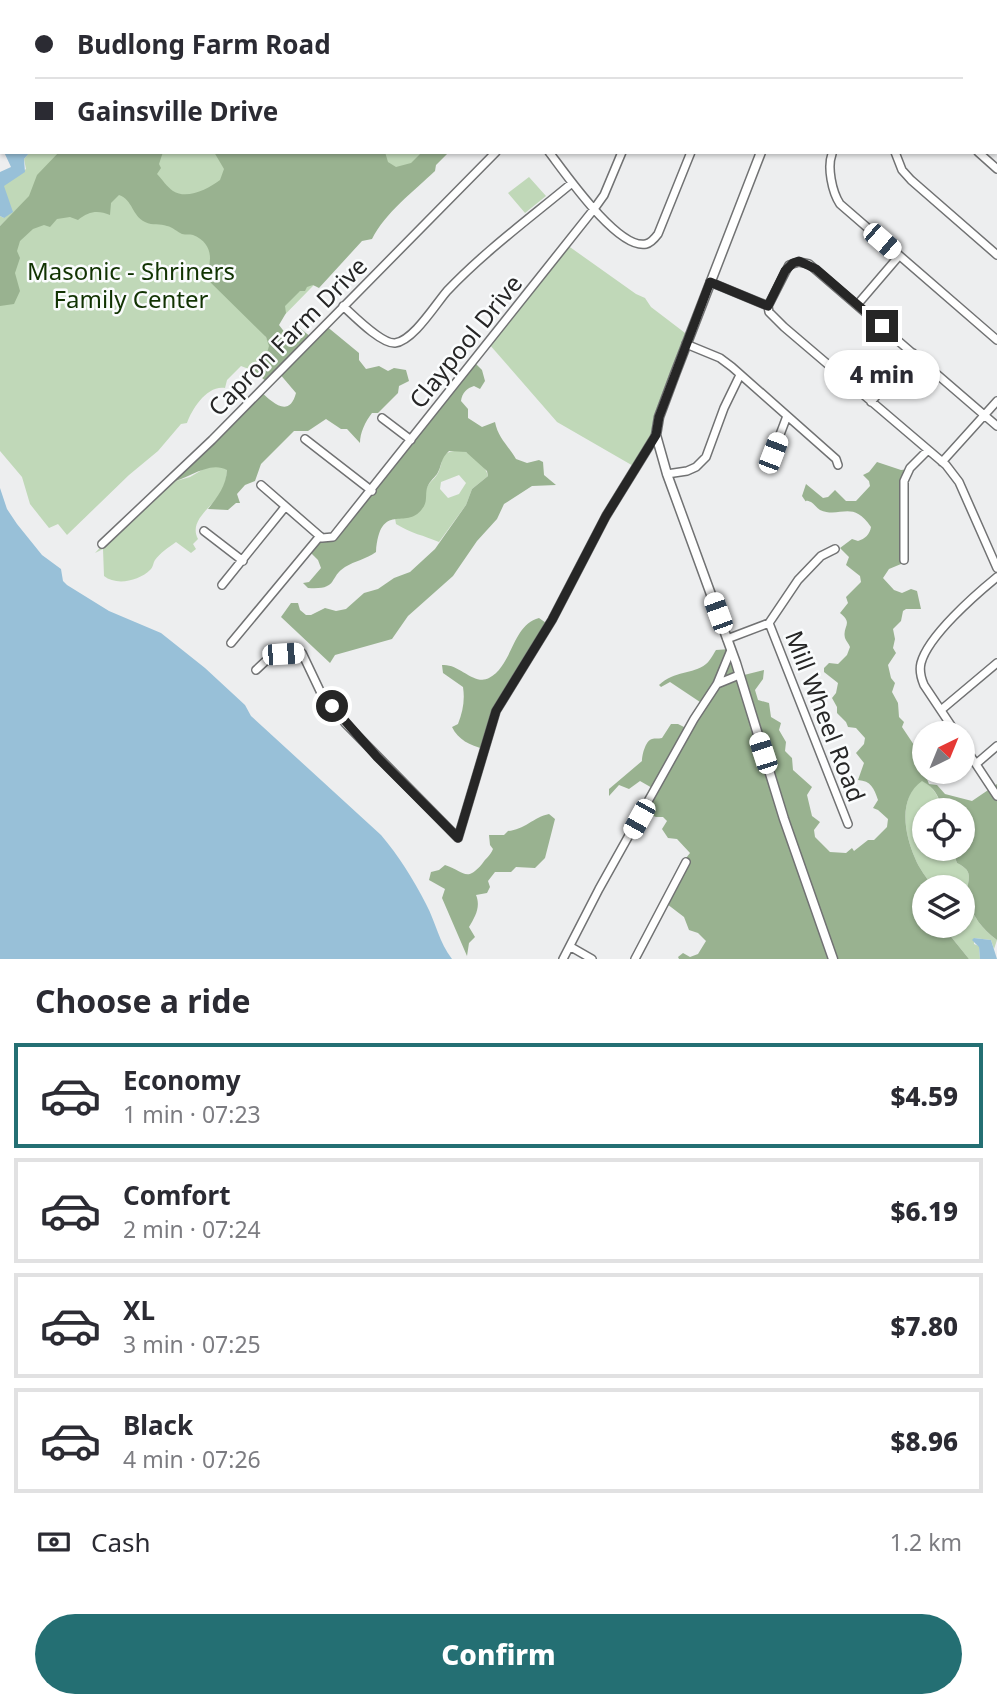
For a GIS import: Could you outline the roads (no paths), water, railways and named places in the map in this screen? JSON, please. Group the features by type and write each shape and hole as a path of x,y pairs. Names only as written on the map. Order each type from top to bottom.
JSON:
{"street":[{"name":"Capron Farm Drive","path":"102,544 212,440 494,154"},
{"path":"550,154 607,223 633,243 644,245 658,234 690,154"},
{"name":"Claypool Drive","path":"231,643 321,537 325,540 333,537 372,491 594,209 604,195 621,154"},
{"path":"256,670 272,655 302,653 321,693 345,723 458,838 496,711 552,620 606,516 656,435 659,417 686,344 760,154"},
{"path":"831,154 833,189 840,204 997,339"},
{"path":"896,154 902,170 911,180 997,256"},
{"path":"980,154 997,169"},
{"path":"343,306 388,342 411,335 446,293 483,256 572,183"},
{"path":"857,305 899,256"},
{"path":"768,306 785,271 793,263 799,261 816,269 997,426"},
{"path":"710,282 768,306 773,316 942,462 959,482 997,568"},
{"path":"686,344 720,358 836,459 838,465"},
{"path":"872,402 913,353"},
{"path":"667,474 687,471 696,467 706,457 724,408 740,375"},
{"path":"942,462 997,401"},
{"path":"771,469 773,453 787,416"},
{"path":"382,418 411,440"},
{"path":"656,435 667,474 731,650 786,825 833,959"},
{"path":"305,439 372,491"},
{"path":"904,560 904,481 910,468 927,451"},
{"path":"261,485 321,537"},
{"path":"222,585 285,507"},
{"path":"204,531 243,561"},
{"path":"727,639 769,623 798,580 821,556 835,549"},
{"path":"948,721 922,680 920,667 923,658 951,620 997,577"},
{"name":"Mill Wheel Road","path":"769,623 848,824"},
{"path":"563,959 688,729 717,684 731,650"},
{"path":"941,710 997,663"},
{"path":"717,684 739,675"},
{"path":"997,747 976,764 997,796"},
{"path":"635,959 687,862"},
{"path":"571,947 592,959"}],"water":[{"path":"5,154 28,154 24,159 25,172 4,186 13,212 4,218 0,216 0,172 11,167"},
{"path":"0,488 7,509 17,524 42,555 61,569 63,581 67,585 109,611 161,633 205,668 245,705 251,716 381,835 416,886 452,959 0,959"},
{"path":"972,940 991,940 997,959 980,959 979,947"}],"park label":[{"name":"Masonic - Shriners Family Center","path":"131,284"}]}
